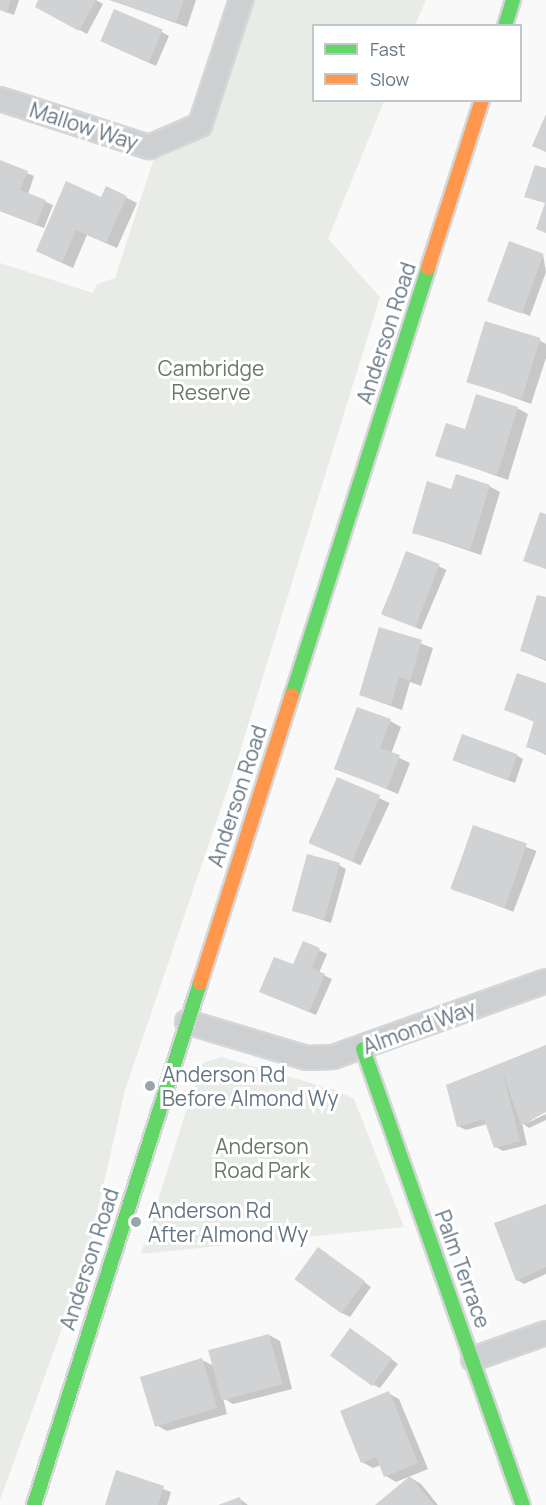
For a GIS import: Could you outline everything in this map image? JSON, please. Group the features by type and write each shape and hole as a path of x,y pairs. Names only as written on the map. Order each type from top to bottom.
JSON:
{"street":[{"name":"Mallow Way","path":"0,99 149,147 200,125 242,0"},
{"path":"506,24 513,0"},
{"name":"Anderson Road","path":"34,1505 481,102"},
{"name":"Almond Way","path":"187,1022 307,1058 363,1049 546,981"},
{"name":"Palm Terrace","path":"363,1049 523,1505"},
{"path":"473,1359 546,1333"}],"green space":[{"name":"Cambridge Reserve","path":"250,0 426,0 415,24 312,24 312,102 384,102 328,239 380,297 237,761 125,1090 86,1262 0,1500 0,263 93,293 97,284 115,278 156,152 208,130"},
{"name":"Anderson Road Park","path":"221,1057 335,1090 354,1099 404,1227 141,1254 201,1064"}],"building":[{"path":"0,0 11,0 7,12 0,10"},
{"path":"38,0 96,0 79,31 35,7"},
{"path":"109,0 184,0 176,22"},
{"path":"114,9 163,30 149,62 100,41"},
{"path":"546,114 546,152 532,146"},
{"path":"0,160 28,171 20,190 46,200 36,225 0,211"},
{"path":"535,165 546,168 546,233 536,229 545,203 524,197"},
{"path":"66,181 101,197 106,186 127,196 106,243 76,230 62,263 36,251"},
{"path":"509,241 544,254 522,314 487,301"},
{"path":"485,321 540,338 522,399 466,382"},
{"path":"476,394 518,407 497,475 435,456 446,423 465,429"},
{"path":"456,474 490,485 470,550 412,533 427,481 451,489"},
{"path":"540,512 546,514 546,569 523,561"},
{"path":"406,551 440,564 415,627 382,614"},
{"path":"537,595 546,597 546,659 520,651"},
{"path":"379,627 422,640 410,681 399,677 391,705 359,695"},
{"path":"517,673 546,683 546,754 526,747 534,721 504,710"},
{"path":"357,707 391,719 380,748 400,755 387,789 334,769"},
{"path":"462,734 517,754 508,780 452,760"},
{"path":"337,777 380,795 352,862 309,843"},
{"path":"473,825 527,844 505,908 451,889"},
{"path":"307,854 340,863 325,920 292,911"},
{"path":"303,941 320,948 312,968 325,974 309,1012 259,992 274,957 293,964"},
{"path":"546,1045 546,1112 521,1125 502,1070 520,1141 494,1148 484,1119 457,1127 446,1085"},
{"path":"546,1204 546,1267 516,1281 494,1223"},
{"path":"318,1247 365,1281 341,1313 294,1279"},
{"path":"350,1328 392,1359 372,1386 330,1356"},
{"path":"269,1334 282,1384 222,1401 208,1350"},
{"path":"202,1358 217,1408 155,1427 140,1377"},
{"path":"389,1391 418,1463 384,1477 376,1457 361,1463 340,1411"},
{"path":"116,1470 164,1486 158,1505 105,1505"},
{"path":"410,1476 434,1505 375,1505"},
{"path":"240,1497 242,1505 218,1505"}],"traffic: fast":[{"path":"506,24 513,0"},
{"path":"292,695 428,268"},
{"path":"34,1505 200,983"},
{"path":"363,1049 523,1505"}],"traffic: slow":[{"path":"428,268 481,102"},
{"path":"200,983 292,695"}],"place":[{"name":"Anderson Rd Before Almond Wy","path":"150,1086"},
{"name":"Anderson Rd After Almond Wy","path":"136,1222"}]}
